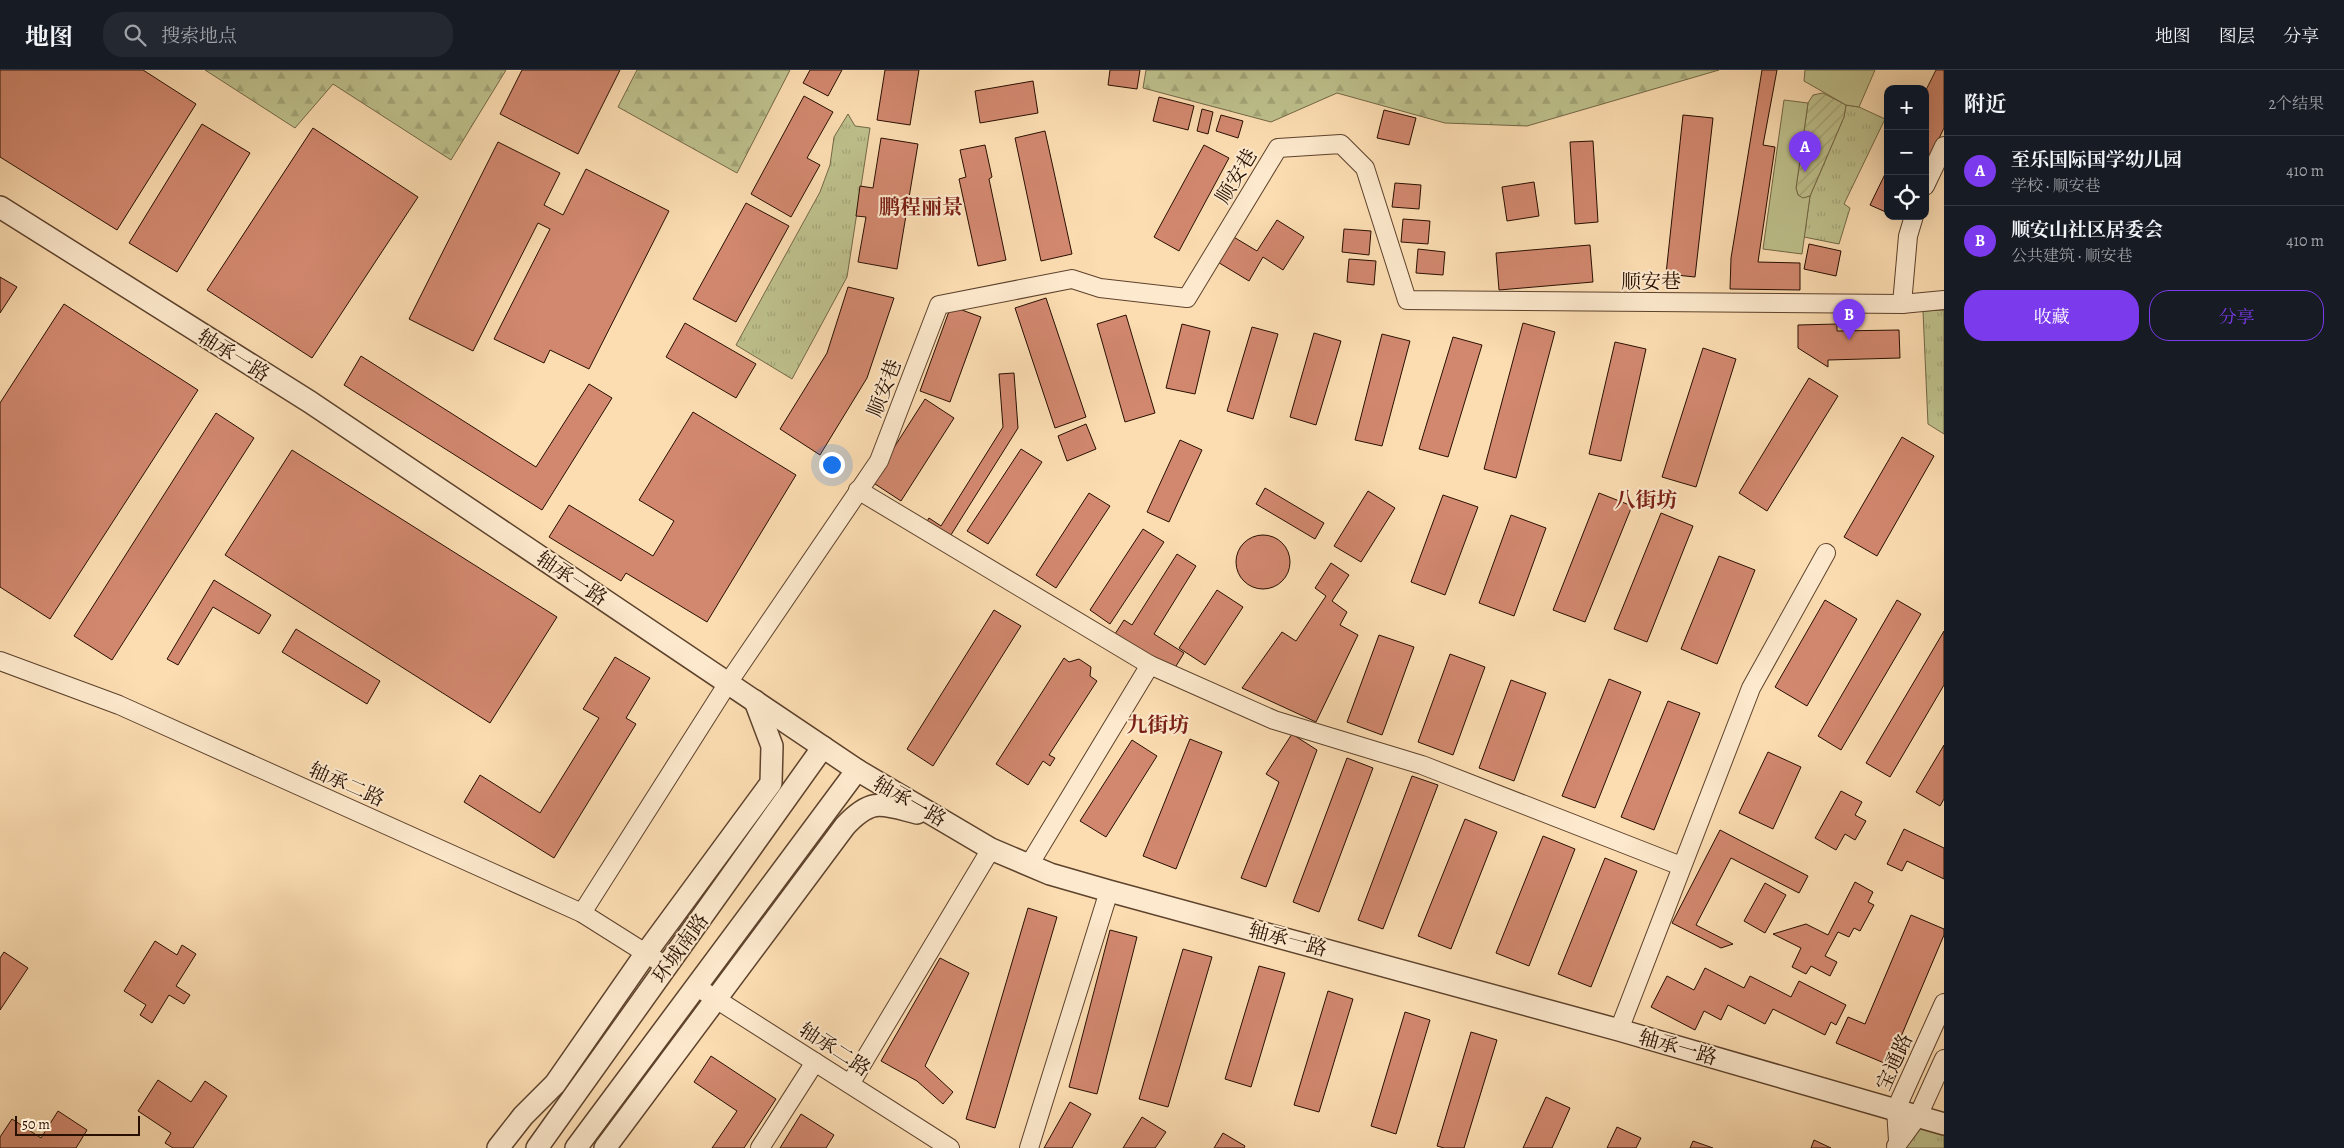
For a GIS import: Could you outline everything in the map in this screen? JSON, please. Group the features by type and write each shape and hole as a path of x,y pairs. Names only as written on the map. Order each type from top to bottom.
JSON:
{"street":[{"name":"顺安巷","path":"582,913 728,683 879,461 939,305 1072,279 1100,288 1187,298 1278,148 1341,144 1365,168 1395,268 1407,300 1902,304 1944,300"},
{"path":"1929,178 1944,146"},
{"name":"轴承一路","path":"0,207 310,402 822,748 991,848 1050,874 1619,1030 1944,1124"},
{"path":"1902,304 1908,236 1913,220"},
{"path":"858,490 1150,665 1274,720 1422,765 1681,866"},
{"path":"1619,1030 1751,688 1826,553"},
{"name":"轴承二路","path":"0,661 119,705 582,913 666,966"},
{"path":"1029,864 1150,665"},
{"path":"498,1148 523,1116 555,1084 646,953 771,783 772,746 755,701"},
{"name":"环城南路","path":"537,1148 822,748"},
{"name":"环城南路","path":"576,1148 857,770"},
{"path":"605,1148 718,1000 845,826 859,811 882,804 941,819"},
{"path":"850,1084 991,848"},
{"path":"1029,1148 1109,891"},
{"name":"轴承二路","path":"697,986 950,1148"},
{"name":"宝通路","path":"1897,1144 1896,1109 1944,1003"},
{"name":"宝通路","path":"1897,1144 1918,1116 1944,1059"},
{"path":"760,1148 815,1062"}],"green space":[{"path":"205,70 506,70 451,160 333,84 295,128"},
{"path":"637,70 790,70 737,173 618,107"},
{"path":"1146,70 1719,70 1527,126 1445,123 1337,93 1271,122 1143,88"},
{"path":"1805,70 1875,70 1859,107 1846,105 1804,81"},
{"path":"1823,93 1846,105 1844,117 1810,196 1803,199 1798,195 1796,188 1808,103 1813,95"},
{"path":"1784,100 1808,103 1796,188 1798,195 1803,198 1810,196 1802,254 1763,249"},
{"path":"1846,105 1859,107 1884,119 1884,121 1844,204 1850,208 1839,244 1804,237 1810,196 1844,117"},
{"path":"848,114 855,126 870,128 847,277 792,379 736,345 820,192 830,165 834,137"},
{"path":"1944,310 1944,434 1928,424 1923,311"},
{"path":"1918,1116 1944,1124 1944,1148 1896,1148"}],"building":[{"path":"0,70 143,70 196,104 117,230 0,157"},
{"path":"522,70 620,70 578,154 500,114"},
{"path":"810,70 842,70 828,96 803,83"},
{"path":"885,70 919,70 910,125 877,120"},
{"path":"1110,70 1140,70 1137,89 1108,85"},
{"path":"1762,70 1777,70 1763,145 1775,147 1758,262 1800,263 1800,290 1730,289 1731,258"},
{"path":"1936,70 1944,70 1944,128 1929,159 1929,85"},
{"path":"1033,81 1038,113 980,123 975,91"},
{"path":"804,96 833,112 807,158 820,165 791,217 751,194"},
{"path":"1159,97 1194,106 1188,130 1153,121"},
{"path":"1202,109 1213,112 1208,134 1197,131"},
{"path":"1384,110 1416,118 1409,145 1377,138"},
{"path":"1221,115 1243,121 1238,138 1216,131"},
{"path":"1683,115 1713,118 1695,277 1666,274"},
{"path":"202,124 250,153 177,272 129,243"},
{"path":"313,128 418,197 312,358 207,290"},
{"path":"1045,131 1072,254 1041,261 1015,138"},
{"path":"881,138 918,144 897,269 858,262 866,217 856,216 860,186 873,188"},
{"path":"1593,141 1598,222 1575,224 1570,142"},
{"path":"498,142 560,173 544,205 563,215 586,169 669,211 589,369 550,350 544,363 494,339 550,229 538,223 473,351 409,319"},
{"path":"985,145 992,177 989,179 1006,260 978,266 959,179 966,177 960,150"},
{"path":"1204,145 1229,158 1179,251 1154,237"},
{"path":"1884,176 1884,211 1870,205"},
{"path":"1534,182 1539,216 1507,221 1502,187"},
{"path":"1395,183 1421,185 1419,209 1392,207"},
{"path":"746,203 789,226 736,322 693,299"},
{"path":"1403,219 1430,221 1428,244 1401,242"},
{"path":"1277,220 1304,237 1283,270 1263,257 1249,281 1216,261 1232,236 1257,251"},
{"path":"1344,229 1371,231 1369,255 1342,252"},
{"path":"1809,244 1841,251 1836,276 1804,269"},
{"path":"1590,245 1593,282 1499,290 1496,253"},
{"path":"1418,249 1445,252 1443,275 1416,273"},
{"path":"1349,259 1376,261 1374,285 1347,282"},
{"path":"0,277 17,287 0,313"},
{"path":"848,287 894,298 867,378 820,455 780,429 827,353"},
{"path":"1046,298 1086,417 1055,428 1015,308"},
{"path":"64,304 198,390 50,619 0,587 0,403"},
{"path":"951,306 981,317 950,402 920,391"},
{"path":"1126,315 1155,413 1125,422 1097,324"},
{"path":"685,323 756,364 736,398 666,357"},
{"path":"1523,323 1555,332 1516,478 1484,469"},
{"path":"1182,324 1210,331 1195,394 1166,388"},
{"path":"1837,324 1837,331 1899,330 1900,358 1828,360 1828,367 1798,348 1798,325"},
{"path":"1252,327 1278,334 1253,419 1227,411"},
{"path":"1314,333 1341,341 1316,425 1290,417"},
{"path":"1382,334 1410,341 1382,446 1355,440"},
{"path":"1453,337 1482,345 1448,457 1419,449"},
{"path":"1615,342 1646,349 1621,461 1589,454"},
{"path":"1703,348 1736,359 1696,487 1662,477"},
{"path":"361,356 536,467 589,384 612,398 542,510 344,385"},
{"path":"1014,373 1018,428 949,538 926,523 929,518 941,526 1003,427 999,374"},
{"path":"1809,378 1838,396 1767,511 1739,493"},
{"path":"925,399 954,418 901,501 872,482"},
{"path":"693,412 796,475 707,622 626,573 621,581 549,537 569,505 653,556 674,521 639,500"},
{"path":"216,413 254,438 112,660 74,636"},
{"path":"1086,424 1096,449 1067,461 1058,436"},
{"path":"1902,437 1934,456 1877,556 1844,537"},
{"path":"1180,440 1202,450 1169,522 1147,512"},
{"path":"1021,449 1042,462 988,544 967,531"},
{"path":"292,450 557,617 490,723 225,555"},
{"path":"1265,488 1324,523 1315,539 1256,504"},
{"path":"1368,491 1395,508 1361,562 1334,546"},
{"path":"1089,493 1110,506 1056,588 1036,575"},
{"path":"1599,493 1632,506 1585,622 1553,610"},
{"path":"1443,495 1478,507 1445,595 1411,582"},
{"path":"1661,513 1693,526 1647,642 1614,629"},
{"path":"1511,515 1546,528 1514,616 1479,603"},
{"path":"1143,529 1164,542 1110,624 1090,610"},
{"path":"1258,535 1268,535 1282,543 1288,552 1290,562 1288,572 1282,581 1268,589 1258,589 1248,584 1241,577 1236,567 1236,557 1241,547 1248,540"},
{"path":"1177,554 1196,566 1154,634 1184,653 1173,671 1115,634 1124,620 1132,625"},
{"path":"1719,556 1755,570 1717,664 1681,649"},
{"path":"1331,563 1349,575 1332,601 1347,612 1340,625 1358,635 1316,722 1242,688 1282,632 1296,641 1326,596 1315,588"},
{"path":"214,580 271,615 259,634 213,607 178,665 167,659"},
{"path":"1217,590 1243,607 1205,665 1179,648"},
{"path":"1825,600 1857,619 1807,706 1775,687"},
{"path":"1897,600 1921,614 1841,750 1818,736"},
{"path":"994,610 1021,626 933,766 907,749"},
{"path":"296,629 380,681 367,704 282,652"},
{"path":"1944,631 1944,685 1890,777 1866,763"},
{"path":"1379,635 1414,647 1382,735 1347,722"},
{"path":"1450,654 1485,667 1453,755 1418,742"},
{"path":"615,657 650,678 626,718 636,724 554,858 464,802 480,775 540,813 599,718 583,709"},
{"path":"1064,658 1069,662 1079,659 1091,667 1090,676 1097,681 1049,755 1055,758 1050,766 1043,761 1028,785 996,764"},
{"path":"1609,679 1641,692 1595,808 1562,796"},
{"path":"1511,680 1546,693 1514,781 1479,768"},
{"path":"1668,701 1700,713 1654,830 1621,817"},
{"path":"1292,734 1317,750 1266,887 1241,878 1279,782 1266,774"},
{"path":"1190,739 1222,752 1176,869 1143,856"},
{"path":"1132,740 1157,756 1106,837 1080,821"},
{"path":"1944,745 1944,799 1940,806 1916,792"},
{"path":"1768,752 1801,767 1773,829 1739,813"},
{"path":"1347,758 1373,768 1319,912 1293,902"},
{"path":"1412,776 1438,785 1383,929 1358,920"},
{"path":"1841,791 1862,802 1855,815 1866,821 1855,840 1845,834 1836,850 1815,838"},
{"path":"1465,819 1497,832 1451,949 1418,936"},
{"path":"1904,829 1944,848 1944,879 1907,861 1902,871 1887,864"},
{"path":"1720,830 1808,876 1799,893 1731,858 1696,925 1733,944 1721,948 1672,923"},
{"path":"1543,836 1575,849 1529,966 1496,953"},
{"path":"1605,858 1637,871 1591,987 1558,974"},
{"path":"1855,882 1873,892 1868,902 1874,905 1860,931 1854,928 1849,937 1838,932 1825,956 1837,962 1830,976 1811,966 1806,974 1792,967 1801,948 1773,934 1806,924 1828,935"},
{"path":"1765,883 1786,895 1765,933 1744,921"},
{"path":"1028,908 1057,917 995,1128 966,1119"},
{"path":"1911,915 1944,929 1944,935 1889,1065 1836,1043 1848,1017 1865,1024"},
{"path":"1110,930 1137,937 1097,1094 1069,1087"},
{"path":"155,941 177,955 182,945 196,954 176,986 190,995 184,1004 169,995 152,1023 140,1015 146,1005 124,991"},
{"path":"1183,949 1212,957 1168,1107 1139,1099"},
{"path":"4,952 28,968 0,1010 0,958"},
{"path":"940,958 969,973 925,1066 953,1092 943,1104 917,1081 881,1061"},
{"path":"1259,966 1285,973 1251,1087 1225,1079"},
{"path":"1705,968 1744,988 1750,976 1791,997 1799,981 1846,1005 1836,1025 1831,1022 1825,1035 1773,1009 1765,1024 1728,1005 1721,1020 1704,1011 1695,1030 1651,1007 1667,976 1694,990"},
{"path":"1328,991 1353,999 1319,1112 1294,1105"},
{"path":"1405,1012 1430,1020 1396,1134 1371,1126"},
{"path":"1471,1032 1497,1040 1464,1148 1444,1148 1437,1146"},
{"path":"711,1056 776,1099 744,1148 712,1148 737,1111 694,1082"},
{"path":"158,1080 191,1102 205,1081 227,1096 193,1148 173,1148 165,1143 171,1133 138,1111"},
{"path":"1546,1097 1570,1108 1552,1148 1523,1148"},
{"path":"1070,1102 1091,1114 1072,1148 1044,1148"},
{"path":"58,1111 87,1130 76,1148 0,1148 0,1137 12,1119 41,1138"},
{"path":"801,1114 834,1135 826,1148 780,1148"},
{"path":"1142,1117 1166,1132 1155,1148 1123,1148"},
{"path":"1617,1127 1641,1138 1636,1148 1607,1148"},
{"path":"1223,1133 1245,1146 1244,1148 1214,1148"},
{"path":"1814,1140 1831,1148 1811,1148"},
{"path":"1693,1141 1713,1148 1690,1148"}],"place":[{"name":"至乐国际国学幼儿园","path":"1805,172"},
{"name":"顺安山社区居委会","path":"1849,340"}],"district":[{"name":"鹏程丽景","path":"921,207"},
{"name":"八街坊","path":"1646,500"},
{"name":"九街坊","path":"1158,725"}]}
